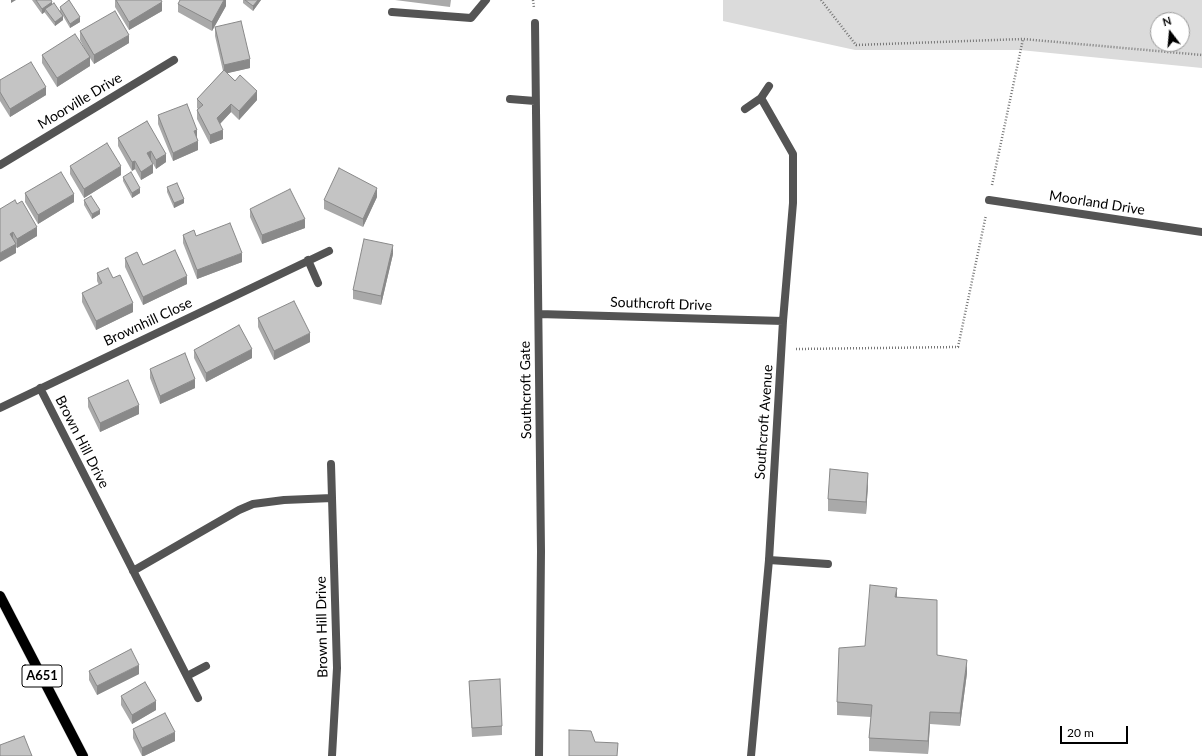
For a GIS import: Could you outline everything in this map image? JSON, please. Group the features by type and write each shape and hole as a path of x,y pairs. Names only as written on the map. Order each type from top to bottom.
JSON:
{"main road":[{"name":"A651","path":"0,596 83,756"}],"street":[{"path":"392,12 471,18 486,0"},
{"name":"Southcroft Gate","path":"535,23 541,551 539,756"},
{"name":"Moorville Drive","path":"0,165 174,60"},
{"path":"745,108 761,98 769,86"},
{"path":"510,98 535,101"},
{"name":"Southcroft Avenue","path":"751,756 769,560 783,321 793,203 793,154 761,98"},
{"name":"Moorland Drive","path":"989,200 1202,232"},
{"name":"Brownhill Close","path":"0,408 329,251"},
{"path":"308,260 318,283"},
{"name":"Southcroft Drive","path":"539,314 783,321"},
{"name":"Brown Hill Drive","path":"40,388 198,698"},
{"name":"Brown Hill Drive","path":"331,464 337,668 332,756"},
{"path":"133,571 239,510 254,504 284,500 332,498"},
{"path":"769,560 828,564"},
{"path":"186,676 206,666"}],"path":[{"path":"820,0 856,45 1023,39 1202,55"},
{"path":"782,349 958,347 1023,39"}],"shaded area":[{"path":"723,0 1202,0 1202,68 1020,50 855,50 723,21"}],"building":[{"path":"36,0 51,0 52,2 42,9"},
{"path":"69,0 80,17 70,24 60,7"},
{"path":"116,0 161,0 162,2 129,22"},
{"path":"180,0 224,0 212,22 178,4"},
{"path":"245,0 258,0 253,6"},
{"path":"54,3 63,16 55,22 45,9"},
{"path":"115,11 129,35 94,55 80,31"},
{"path":"241,21 250,59 224,65 215,27"},
{"path":"75,34 90,57 57,78 42,55"},
{"path":"31,62 46,87 10,109 0,92 0,80"},
{"path":"224,70 235,81 240,75 257,91 239,111 231,104 217,118 223,130 210,135 197,110 203,105 197,99"},
{"path":"187,104 197,130 194,131 198,141 173,153 158,115"},
{"path":"147,121 166,154 156,160 151,151 147,153 153,164 141,172 135,161 132,162 118,138"},
{"path":"107,143 121,166 84,189 70,166"},
{"path":"339,168 377,188 363,219 324,200"},
{"path":"61,172 74,194 38,215 25,193"},
{"path":"131,172 140,188 132,193 123,177"},
{"path":"177,183 184,199 174,203 167,187"},
{"path":"290,189 305,219 262,235 250,209"},
{"path":"91,196 100,210 92,214 84,200"},
{"path":"15,200 17,204 22,201 37,227 17,239 13,232 10,234 16,244 0,253 0,209"},
{"path":"230,223 242,253 197,270 183,235 194,230 196,236"},
{"path":"364,239 393,245 381,296 353,290"},
{"path":"175,250 187,276 143,297 125,258 137,252 143,265"},
{"path":"108,268 113,278 120,275 133,303 96,321 82,293 102,283 97,273"},
{"path":"294,301 310,333 274,351 258,318"},
{"path":"239,325 252,349 206,373 194,350"},
{"path":"185,353 195,379 160,396 150,369"},
{"path":"128,380 139,405 100,423 88,398"},
{"path":"830,469 868,473 866,502 828,499"},
{"path":"870,585 897,588 895,597 937,600 937,655 967,660 960,713 930,712 928,741 869,738 872,705 837,702 839,648 865,646"},
{"path":"131,649 139,665 97,686 89,671"},
{"path":"500,679 502,726 472,728 469,681"},
{"path":"145,682 156,701 132,715 121,696"},
{"path":"165,713 175,732 142,748 133,729"},
{"path":"569,730 591,731 595,742 618,743 617,756 569,756"},
{"path":"24,736 32,756 0,756 0,745"}]}
